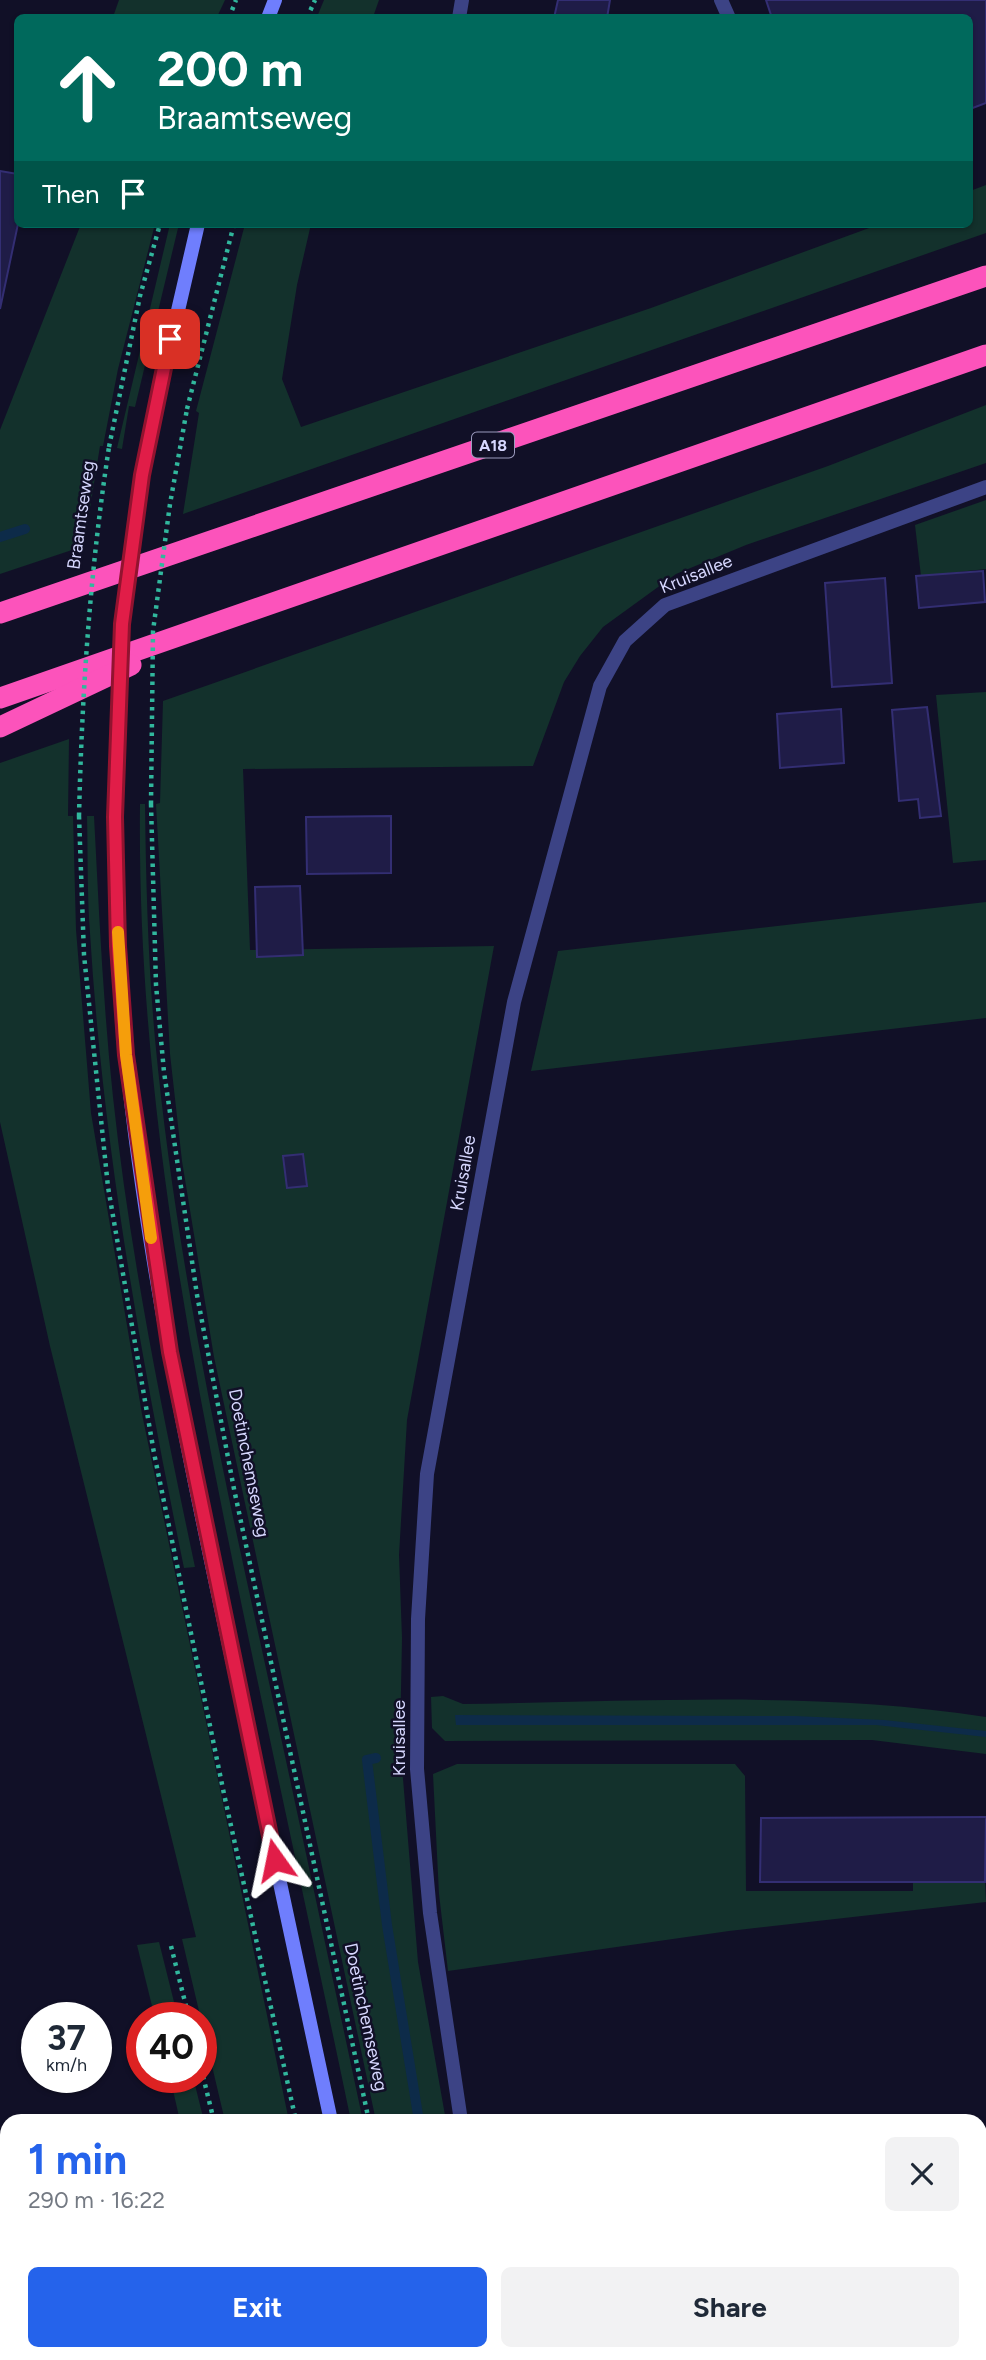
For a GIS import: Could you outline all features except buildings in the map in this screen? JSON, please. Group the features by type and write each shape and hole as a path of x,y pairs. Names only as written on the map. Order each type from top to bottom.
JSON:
{"highway":[{"name":"A18","path":"0,613 986,276"},
{"path":"0,698 986,355"},
{"path":"0,727 228,618"}],"street":[{"path":"197,228 142,475 122,624 115,817 117,919 126,1055 154,1256 178,1399 330,2114"},
{"name":"Kruisallee","path":"460,2114 430,1913 417,1769 418,1619 427,1474 514,1002 600,686 625,641 665,605 986,487"}],"path":[{"name":"Braamtseweg","path":"79,816 86,630 96,530 109,447 140,296 159,228"},
{"name":"Doetinchemseweg","path":"233,228 187,409 170,504 153,631 151,804 156,985 164,1072 197,1296 234,1489 368,2114"},
{"path":"171,1946 185,2002"},
{"path":"207,2093 212,2114"}],"green space":[{"path":"119,0 225,0 218,14 114,14"},
{"path":"324,0 379,0 374,14 318,14"},
{"path":"986,185 986,233 183,514 199,413 196,411 244,228 310,228 297,285 282,379 301,427 651,308 869,228 973,228 973,190"},
{"path":"79,228 154,228 118,369 103,446 100,446 84,546 0,574 0,430"},
{"path":"169,228 178,228 135,407 129,406 122,449 117,448"},
{"path":"986,405 986,463 746,545 676,574 603,627 564,682 533,766 243,769 250,950 494,946 407,1420 399,1555 402,1638 400,1742 418,1962 445,2114 375,2114 214,1357 182,1161 170,1054 156,804 160,803 163,701 828,466"},
{"path":"986,500 986,569 921,576 915,525"},
{"path":"986,692 986,860 953,863 936,695"},
{"path":"69,739 68,816 73,816 76,930 91,1113 142,1414 288,2114 223,2114 217,2087 217,2002 197,2002 182,1939 196,1937 50,1346 0,1122 0,763"},
{"path":"140,804 145,804 155,1039 185,1266 228,1492 361,2114 350,2114 241,1602 184,1305 156,1106 141,906"},
{"path":"87,816 94,816 110,1062 128,1215 159,1391 195,1567 184,1568 139,1331 114,1173 96,1013 89,918"},
{"path":"986,902 986,1018 531,1071 558,951"},
{"path":"443,1696 463,1704 791,1700 921,1709 986,1717 986,1754 872,1740 445,1741 432,1728 431,1697"},
{"path":"457,1764 735,1764 745,1776 746,1891 913,1891 913,1882 985,1882 986,1902 729,1931 448,1971 439,1894 433,1774"},
{"path":"159,1942 174,2002 151,2002 137,1945"},
{"path":"174,2093 197,2093 202,2114 178,2114"}],"water":[{"path":"455,1715 795,1716 884,1720 986,1731 986,1737 876,1725 456,1725"}],"waterway":[{"path":"0,537 25,529"},
{"path":"376,1758 367,1760 387,1925 418,2114"}],"slow traffic":[{"path":"118,932 126,1055 151,1238"}],"route":[{"path":"170,339 142,475 122,624 115,817 118,946 126,1055 154,1256 178,1399 275,1860"}]}
